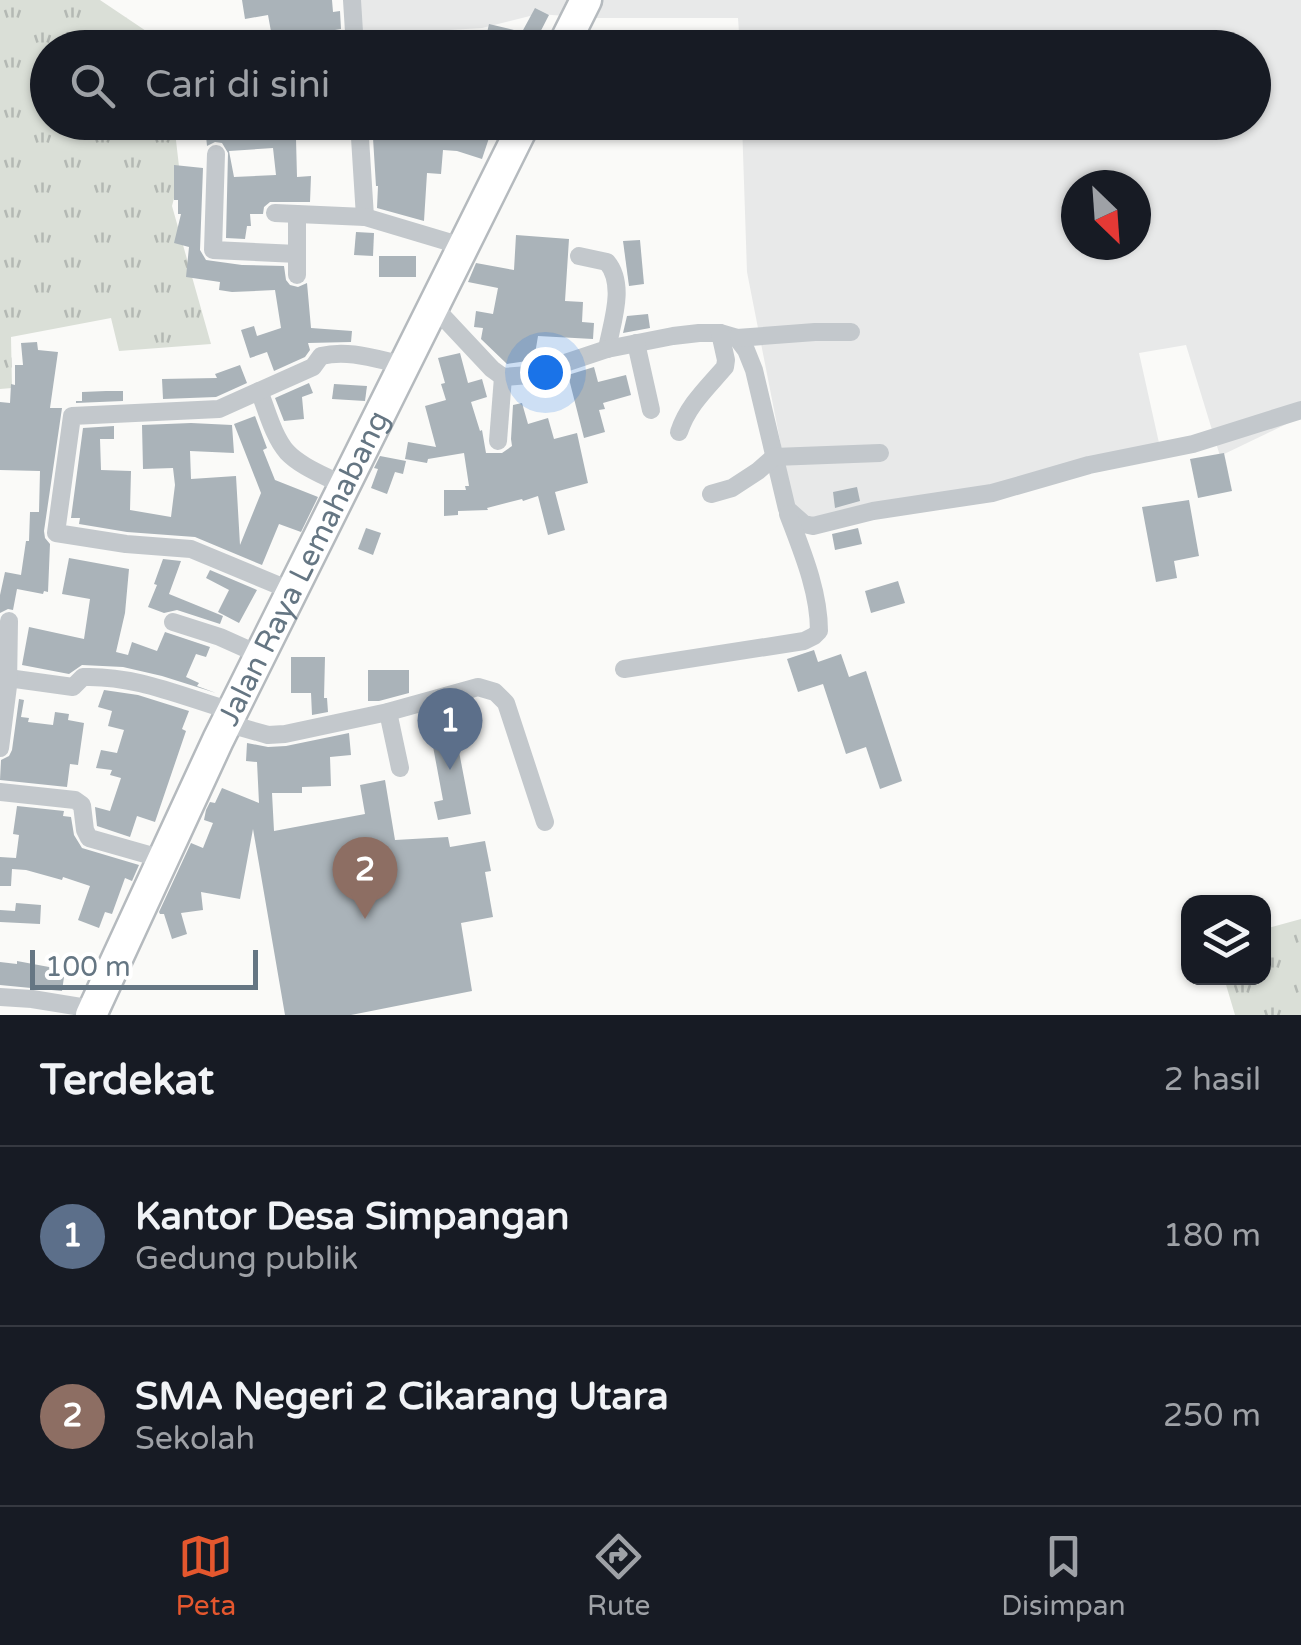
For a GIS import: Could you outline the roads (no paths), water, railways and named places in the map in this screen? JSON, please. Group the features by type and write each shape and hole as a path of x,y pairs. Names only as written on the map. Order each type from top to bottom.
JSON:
{"main road":[{"path":"571,30 586,0"},
{"name":"Jalan Raya Lemahabang","path":"92,1012 229,717 516,140"}],"street":[{"path":"352,0 354,30"},
{"path":"361,140 366,218"},
{"path":"216,154 213,250 297,254"},
{"path":"275,213 366,218 462,246"},
{"path":"297,214 298,275"},
{"path":"580,256 607,262 614,272 616,298 607,348"},
{"path":"433,306 503,378 529,375 607,348 672,336 851,332"},
{"path":"679,432 696,399 725,367 728,336"},
{"path":"624,669 804,641 818,631 818,608 786,509 751,361 746,350 728,336"},
{"path":"636,343 651,410"},
{"path":"292,591 191,549 56,533 72,416 220,408 313,367 321,356 335,352 404,365"},
{"path":"498,441 503,378"},
{"path":"259,392 287,452 344,486"},
{"path":"786,509 804,524 813,526 872,511 978,496 1089,465 1193,444 1301,410"},
{"path":"711,494 732,488 774,457 880,453"},
{"path":"0,748 8,678 8,621"},
{"path":"173,622 260,655"},
{"path":"8,678 73,687 83,677 151,684 268,735 388,712 478,687 495,692 506,703 545,822"},
{"path":"388,712 400,768"},
{"path":"0,792 75,800 82,804 84,830 89,838 163,859"},
{"path":"0,998 32,999 92,1012"}],"place":[{"name":"Kantor Desa Simpangan","path":"450,770"},
{"name":"SMA Negeri 2 Cikarang Utara","path":"365,919"}]}
